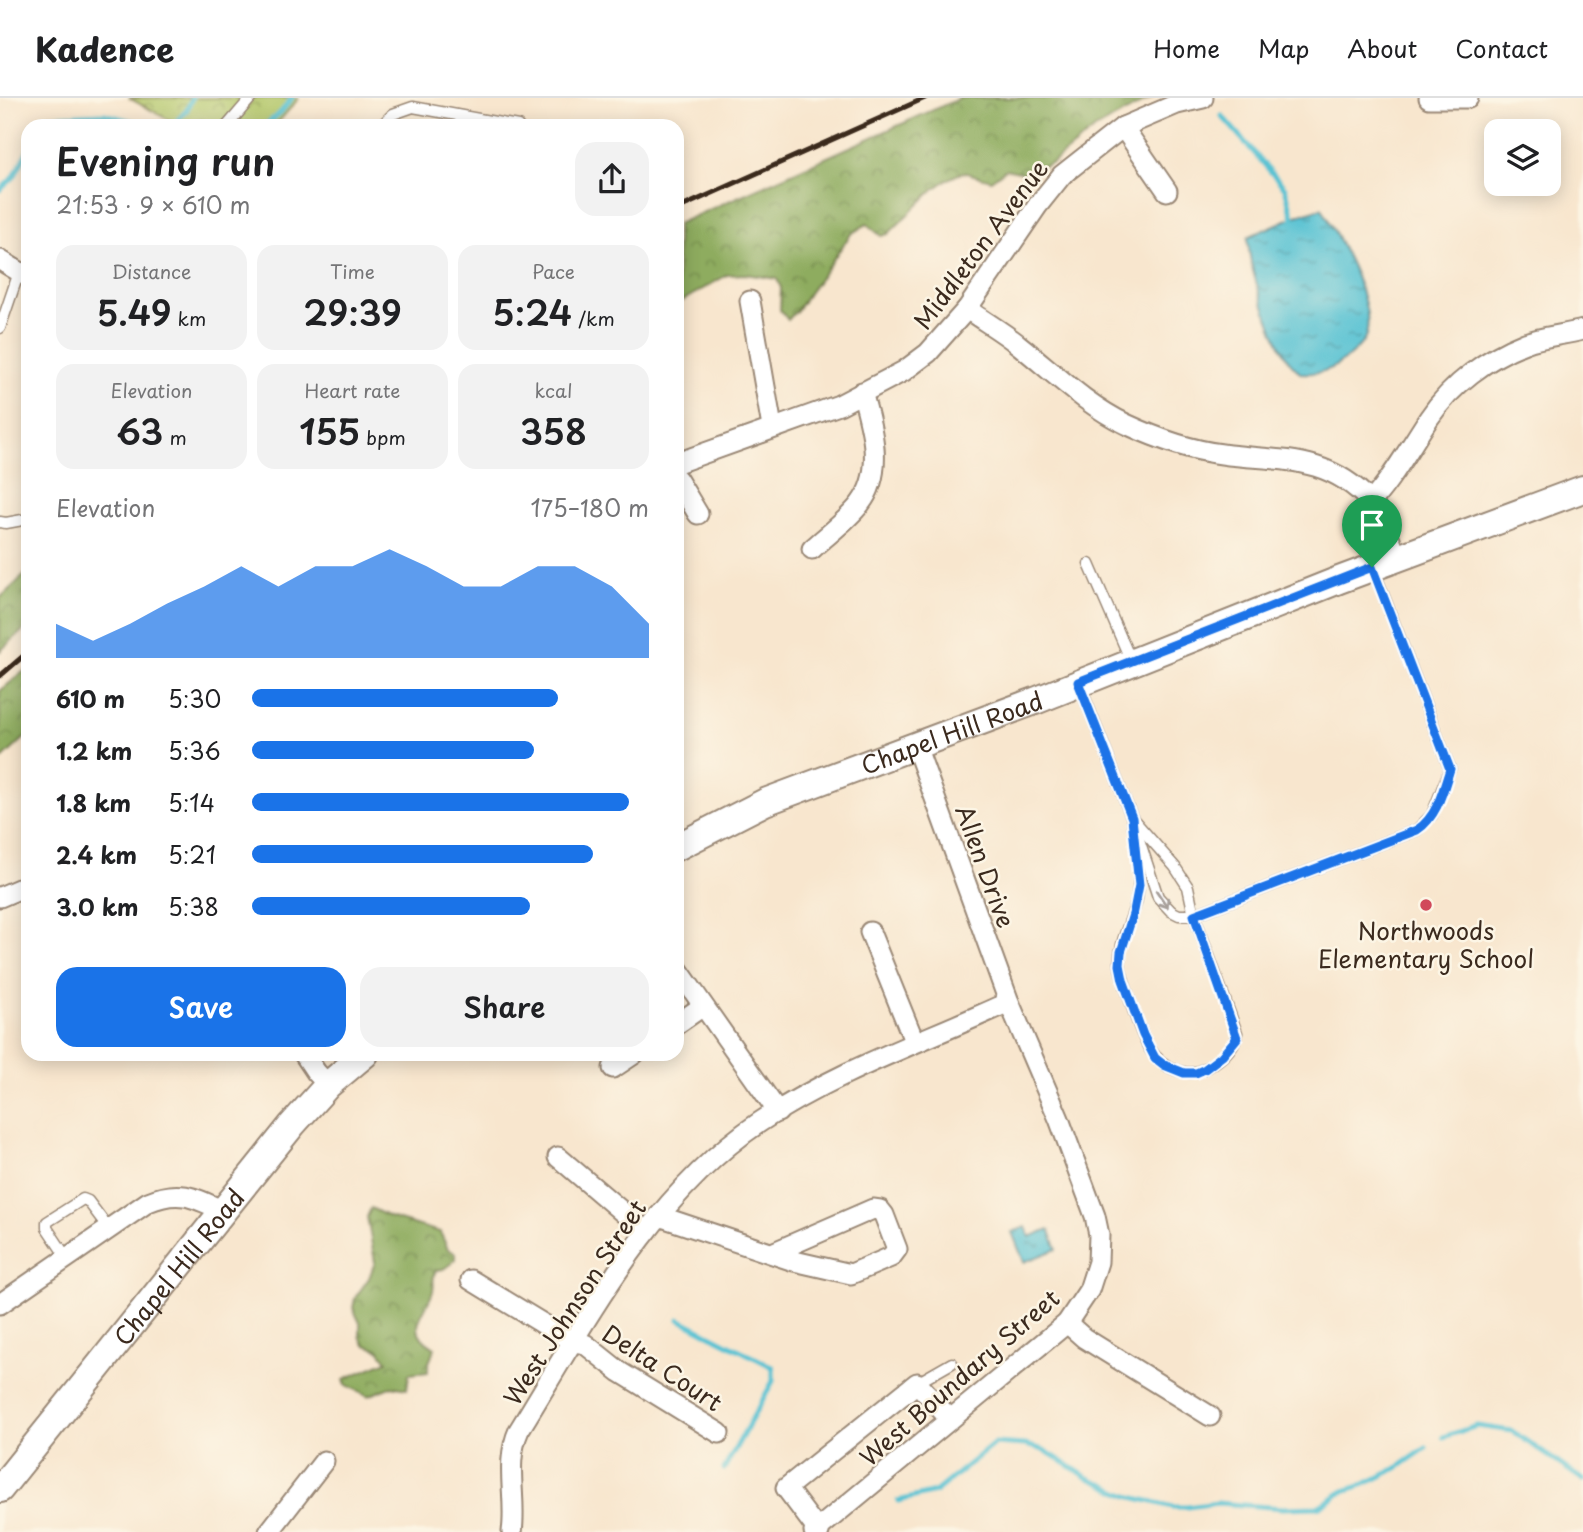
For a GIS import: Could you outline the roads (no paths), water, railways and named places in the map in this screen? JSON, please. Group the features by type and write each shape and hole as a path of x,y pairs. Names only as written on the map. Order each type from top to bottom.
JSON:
{"main road":[{"name":"Chapel Hill Road","path":"684,839 765,802 916,746 1372,567 1583,489"},
{"name":"Chapel Hill Road","path":"0,1489 221,1210 328,1085 357,1061"}],"street":[{"name":"Middleton Avenue","path":"684,460 839,405 904,371 920,359 967,309 1038,205 1062,175 1123,127 1177,104 1203,98"},
{"path":"1429,98 1468,98"},
{"path":"1123,127 1167,191"},
{"path":"0,260 21,273"},
{"path":"750,301 772,427"},
{"path":"967,309 1016,343 1065,384 1123,422 1153,435 1207,452 1285,458 1315,466 1346,482 1371,502 1397,558"},
{"path":"1371,502 1388,483 1429,418 1460,381 1476,369 1525,343 1583,330"},
{"path":"812,549 854,511 869,489 874,435 862,392"},
{"path":"684,491 698,514"},
{"name":"Allen Drive","path":"916,746 1009,1002"},
{"path":"0,897 21,888"},
{"path":"870,932 914,1041"},
{"path":"684,978 778,1112"},
{"name":"West Johnson Street","path":"512,1532 511,1466 519,1430 646,1232 682,1189 714,1158 760,1122 841,1076 914,1041 1009,1002"},
{"name":"West Boundary Street","path":"817,1531 949,1418 1067,1323 1082,1304 1094,1279 1100,1249 1090,1204 1059,1119 1009,1002"},
{"path":"684,1019 703,1006"},
{"path":"309,1061 328,1085"},
{"path":"613,1068 624,1061"},
{"path":"558,1157 646,1232"},
{"path":"0,1304 148,1202 162,1196 174,1194 195,1198 221,1210"},
{"path":"659,1216 772,1253 851,1274 891,1257 897,1248 882,1211 873,1209 772,1253"},
{"name":"Delta Court","path":"471,1280 573,1342 585,1345 620,1372 719,1433"},
{"path":"1067,1323 1084,1338 1210,1416"},
{"path":"817,1531 786,1488 917,1384 949,1418"},
{"path":"269,1532 324,1461"}],"lane":[{"path":"233,119 251,98"},
{"path":"388,119 393,114 413,107 479,119"},
{"path":"1,322 21,281"},
{"path":"0,522 21,520"},
{"path":"1089,564 1131,661"},
{"path":"1078,682 1132,818 1158,897 1171,911 1179,915 1194,915 1417,830 1432,815 1450,769 1372,567"},
{"path":"1132,818 1182,876 1237,1038 1222,1056 1196,1073 1184,1073 1164,1065 1149,1049 1123,980 1121,952 1139,885 1132,818"},
{"path":"67,1258 47,1228 47,1222 83,1199 88,1201 109,1229"},
{"path":"917,1384 952,1363"}],"water":[{"path":"1322,208 1353,270 1368,322 1363,341 1338,365 1321,372 1300,373 1286,357 1267,315 1256,282 1248,237 1293,217"},
{"path":"1026,1227 1030,1237 1049,1229 1057,1249 1024,1262 1012,1232"}],"waterway":[{"path":"179,119 187,110 192,98"},
{"path":"272,119 292,98"},
{"path":"44,119 104,114 123,119"},
{"path":"1222,116 1285,188 1293,217"},
{"path":"0,190 14,177 21,164"},
{"path":"679,1319 773,1367 773,1381 724,1469"},
{"path":"1443,1437 1477,1426 1512,1431 1583,1480"},
{"path":"898,1501 935,1492 995,1443 1025,1445 1044,1450 1087,1477 1128,1496 1173,1507 1217,1503 1283,1508 1318,1507 1344,1491 1397,1468 1426,1448"}],"railway":[{"path":"684,206 925,98"},
{"path":"0,676 21,658"}],"place":[{"name":"Northwoods Elementary School","path":"1426,905"}]}
